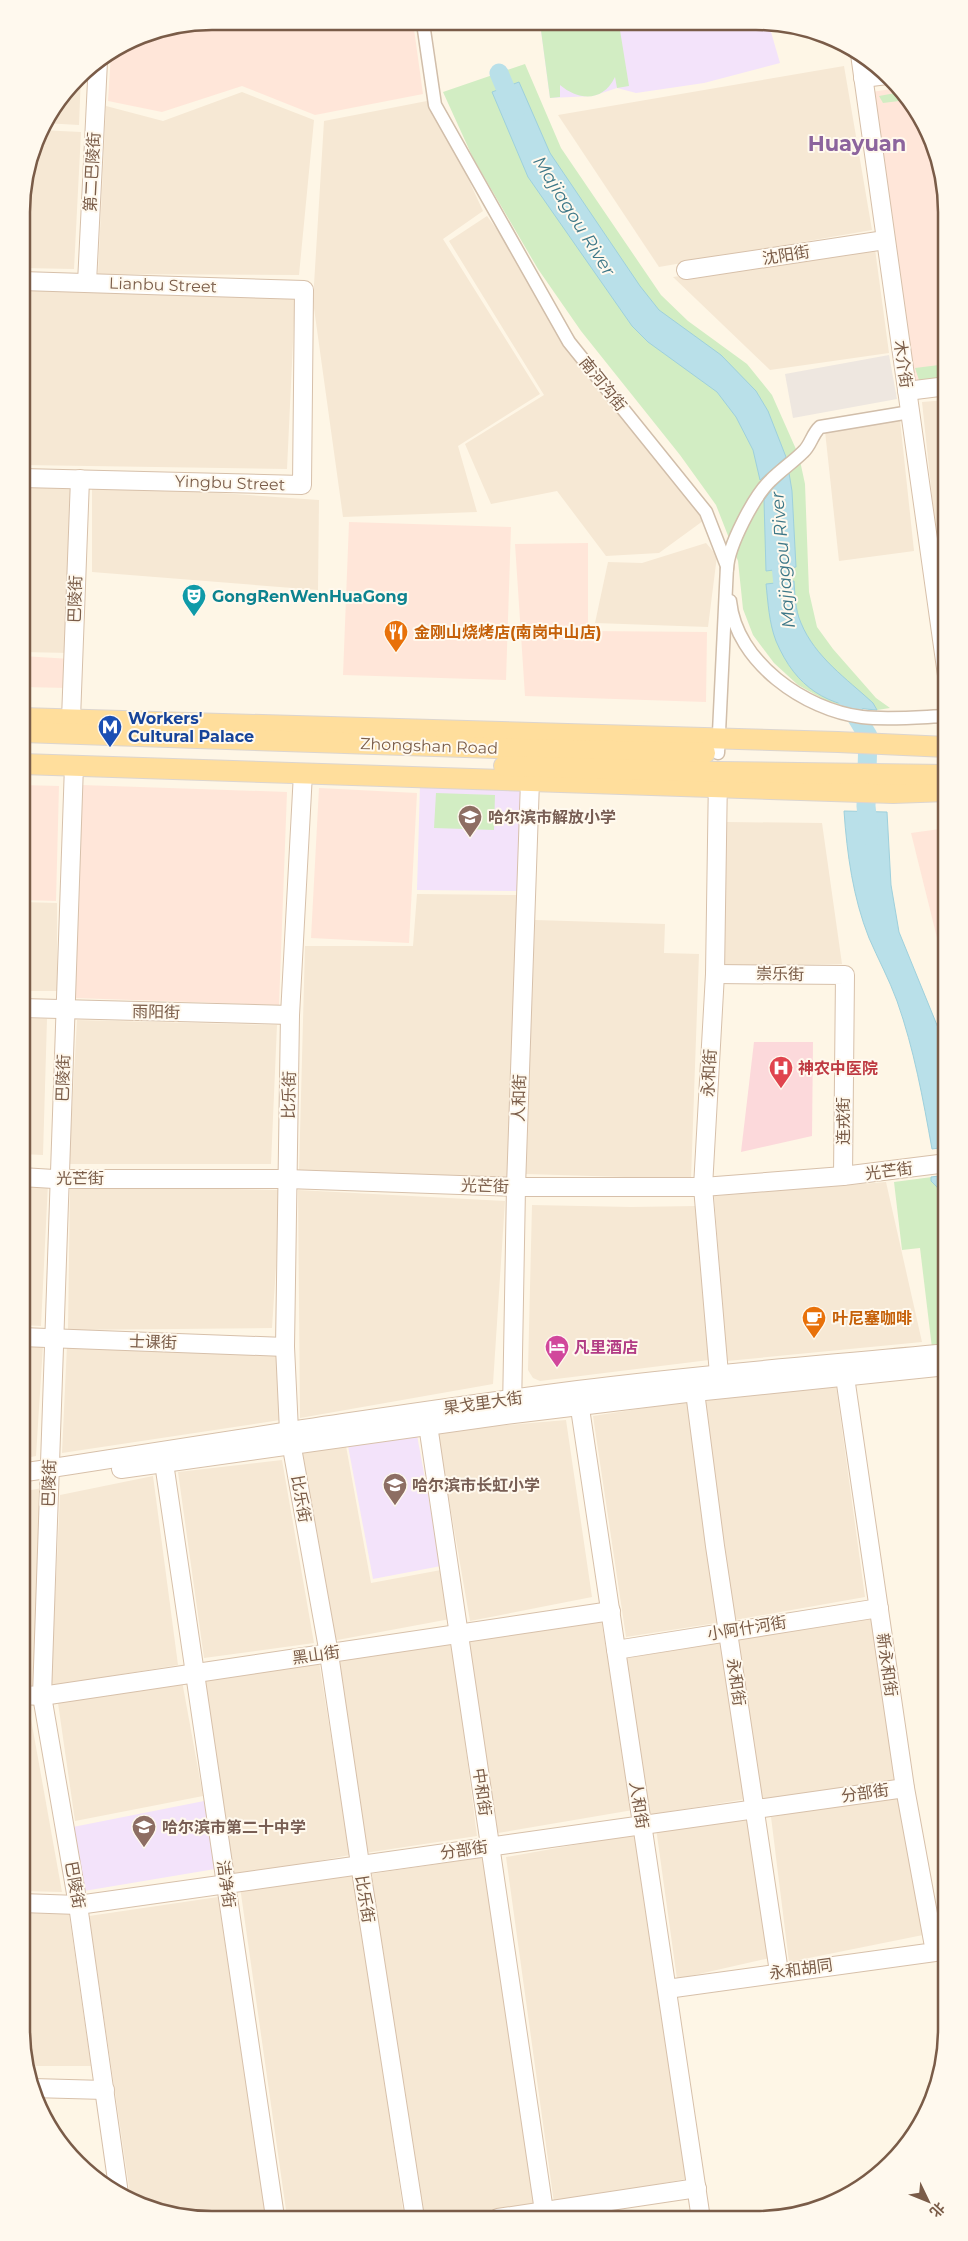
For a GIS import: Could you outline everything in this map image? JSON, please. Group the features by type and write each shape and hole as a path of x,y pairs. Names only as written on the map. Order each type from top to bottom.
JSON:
{"main road":[{"path":"30,718 71,719 718,763 894,768 938,774"},
{"name":"Zhongshan Road","path":"30,732 482,748 718,763"},
{"path":"894,768 938,751"},
{"name":"Zhongshan Road","path":"30,752 835,765"},
{"path":"835,765 894,768 938,761"},
{"path":"30,764 530,781 718,763"},
{"path":"894,768 938,786"}],"street":[{"name":"南河沟街","path":"424,30 435,104 569,342 706,512 726,566 718,763"},
{"name":"木介街","path":"862,64 910,412 938,569"},
{"name":"第二巴陵街","path":"87,283 98,71"},
{"path":"864,78 877,76"},
{"name":"沈阳街","path":"686,270 886,240"},
{"name":"Lianbu Street","path":"30,281 304,290"},
{"name":"Yingbu Street","path":"30,478 302,485 304,290"},
{"path":"907,391 938,387"},
{"path":"910,412 820,427 814,432 805,450 770,481 750,508 726,566 731,610 744,642 760,664 787,689 817,705 862,717 938,716"},
{"name":"巴陵街","path":"71,719 80,479"},
{"name":"永和街","path":"718,763 714,974 703,1187 719,1374"},
{"name":"巴陵街","path":"74,765 42,1696 78,1905 118,2185"},
{"name":"比乐街","path":"304,773 290,1015 285,1347 290,1438 329,1653 415,2211"},
{"name":"人和街","path":"512,1407 516,1188 530,781"},
{"name":"崇乐街","path":"714,974 844,975"},
{"name":"连戎街","path":"843,1176 844,975"},
{"name":"雨阳街","path":"30,1008 290,1015"},
{"name":"光芒街","path":"30,1177 288,1179 516,1188 703,1187 843,1176 938,1164"},
{"name":"士课街","path":"30,1337 285,1347"},
{"name":"果戈里大街","path":"30,1480 50,1474 290,1438 579,1398 719,1374 938,1360"},
{"name":"果戈里大街","path":"579,1398 695,1392 845,1377 938,1361"},
{"name":"新永和街","path":"845,1377 905,1788 935,1952"},
{"name":"永和街","path":"695,1392 715,1546 779,1972"},
{"name":"人和街","path":"579,1398 700,2211"},
{"name":"果戈里大街","path":"30,1473 50,1474 164,1463 290,1438 428,1425 512,1407"},
{"name":"中和街","path":"428,1425 543,2211"},
{"name":"洁净街","path":"164,1463 274,2211"},
{"name":"小阿什河街","path":"616,1650 729,1630 879,1608"},
{"name":"黑山街","path":"30,1696 42,1696 610,1611"},
{"name":"分部街","path":"30,1903 78,1905 905,1788"},
{"name":"永和胡同","path":"667,1989 779,1972 935,1952"},
{"path":"40,2088 105,2090"},
{"path":"567,2211 697,2188"}],"shaded area":[{"path":"200,30 414,30 423,94 315,115 242,86 162,112 108,101 110,61 121,54 153,40 176,33"},
{"path":"541,30 768,30 771,30 780,63 704,83 636,93 617,88 593,96 550,98"},
{"path":"844,66 872,230 659,267 558,115"},
{"path":"81,86 79,125 53,124"},
{"path":"890,89 900,101 919,131 935,176 938,200 938,381 912,385 872,92"},
{"path":"242,92 314,120 299,275 98,274 106,106 163,121"},
{"path":"432,100 483,211 443,239 540,394 458,446 477,512 343,517 313,301 324,121"},
{"path":"49,130 81,132 74,269 30,268 30,200 33,176"},
{"path":"487,216 707,518 659,553 606,556 557,491 491,504 465,444 544,395 449,241"},
{"path":"875,249 889,353 770,370 673,277"},
{"path":"30,289 295,299 287,469 30,465"},
{"path":"889,355 897,399 793,418 785,374"},
{"path":"938,401 938,552 922,402"},
{"path":"900,420 914,551 839,561 825,431"},
{"path":"92,484 319,500 318,590 92,572"},
{"path":"30,487 77,489 70,653 30,652"},
{"path":"349,522 511,527 506,680 343,675"},
{"path":"588,543 588,631 707,632 706,702 525,696 515,544"},
{"path":"706,543 717,556 708,627 595,623 608,562 642,563"},
{"path":"30,656 71,659 68,688 30,687"},
{"path":"30,785 59,786 56,901 30,900"},
{"path":"82,785 287,792 279,1005 74,998"},
{"name":"哈尔滨市解放小学","path":"420,785 522,786 521,891 417,890"},
{"path":"319,788 417,793 409,943 311,938"},
{"path":"727,822 822,823 842,964 724,966"},
{"path":"938,829 938,942 911,833"},
{"path":"417,894 519,895 510,1179 299,1171 305,946 413,946"},
{"path":"30,902 57,903 57,991 30,991"},
{"path":"535,920 665,924 664,953 699,954 691,1179 526,1174"},
{"path":"30,1018 47,1019 43,1155 30,1154"},
{"path":"77,1020 277,1025 271,1164 69,1164"},
{"name":"神农中医院","path":"754,1042 813,1042 812,1136 741,1152"},
{"path":"30,1182 48,1183 41,1326 30,1325"},
{"path":"886,1182 922,1342 727,1361 714,1196"},
{"path":"70,1186 281,1190 272,1328 68,1330"},
{"path":"298,1190 505,1201 493,1384 300,1418"},
{"path":"532,1205 696,1206 709,1360 540,1381 533,1378 528,1370"},
{"path":"30,1344 43,1345 36,1456 30,1457"},
{"path":"67,1345 277,1352 280,1420 62,1453"},
{"path":"836,1385 865,1597 735,1620 704,1401"},
{"path":"689,1401 723,1622 626,1637 593,1416"},
{"path":"566,1420 592,1597 470,1621 437,1431"},
{"name":"哈尔滨市长虹小学","path":"417,1435 441,1566 373,1579 348,1446"},
{"path":"346,1446 371,1583 441,1570 450,1619 332,1641 299,1454"},
{"path":"282,1460 314,1643 204,1658 178,1472"},
{"path":"153,1476 178,1665 51,1686 60,1495"},
{"path":"42,1488 34,1685 30,1685 30,1490"},
{"path":"871,1618 895,1780 761,1801 737,1638"},
{"path":"601,1619 633,1810 498,1833 467,1642"},
{"path":"452,1640 477,1836 365,1853 336,1658"},
{"path":"720,1642 746,1799 649,1815 623,1659"},
{"path":"319,1662 350,1855 234,1877 204,1681"},
{"path":"182,1681 203,1796 75,1821 58,1703"},
{"path":"30,1714 62,1892 30,1891"},
{"path":"899,1794 923,1935 789,1962 771,1817"},
{"name":"哈尔滨市第二十中学","path":"204,1801 215,1869 84,1891 73,1827"},
{"path":"749,1816 770,1958 677,1979 656,1828"},
{"path":"636,1834 686,2179 554,2203 506,1857"},
{"path":"484,1857 536,2203 485,2211 422,2211 371,1874"},
{"path":"355,1871 403,2211 286,2211 240,1887"},
{"path":"218,1897 265,2211 200,2211 176,2208 130,2191 89,1916"},
{"path":"30,1913 69,1914 91,2066 33,2066 30,2041"}],"green space":[{"path":"541,30 620,30 629,86 617,88 615,77 604,91 597,95 583,96 575,94 560,85 560,97 550,98"},
{"path":"525,64 561,148 661,295 688,321 747,364 772,395 799,456 805,484 809,592 817,627 833,649 876,698 890,708 877,710 843,706 825,700 798,685 774,663 753,635 743,609 738,561 716,505 680,455 581,331 538,269 473,158 443,92"},
{"path":"894,93 900,101 883,103 879,96"},
{"path":"938,365 938,380 920,383 915,368"},
{"path":"436,793 495,795 494,830 434,828"},
{"path":"938,1176 938,1348 932,1348 920,1248 902,1250 894,1182"}],"water":[{"path":"519,82 550,153 640,286 659,310 721,355 756,391 768,411 786,457 760,480 753,450 736,417 717,392 648,342 632,326 528,177 492,92"},
{"path":"789,473 792,491 796,567 766,571 764,500 773,488"},
{"path":"794,581 801,623 814,646 842,676 873,703 877,710 843,705 828,699 815,692 793,671 776,641 769,612 766,584"},
{"path":"844,811 887,812 891,885 899,932 938,1028 938,1148 932,1149 918,1074 903,1019 891,985 863,923 855,892"},
{"path":"938,1176 938,1189 931,1181 931,1177"}],"waterway":[{"name":"Majiagou River","path":"499,73 515,111"},
{"name":"Majiagou River","path":"779,544 785,606"},
{"name":"Majiagou River","path":"848,703 868,736 866,806 869,836"}],"place":[{"name":"GongRenWenHuaGong","path":"194,617"},
{"name":"金刚山烧烤店(南岗中山店)","path":"396,653"},
{"name":"Workers' Cultural Palace","path":"110,748"},
{"name":"哈尔滨市解放小学","path":"470,838"},
{"name":"神农中医院","path":"781,1089"},
{"name":"叶尼塞咖啡","path":"814,1339"},
{"name":"凡里酒店","path":"557,1368"},
{"name":"哈尔滨市长虹小学","path":"395,1506"},
{"name":"哈尔滨市第二十中学","path":"144,1848"}],"district":[{"name":"Huayuan","path":"857,143"}]}
